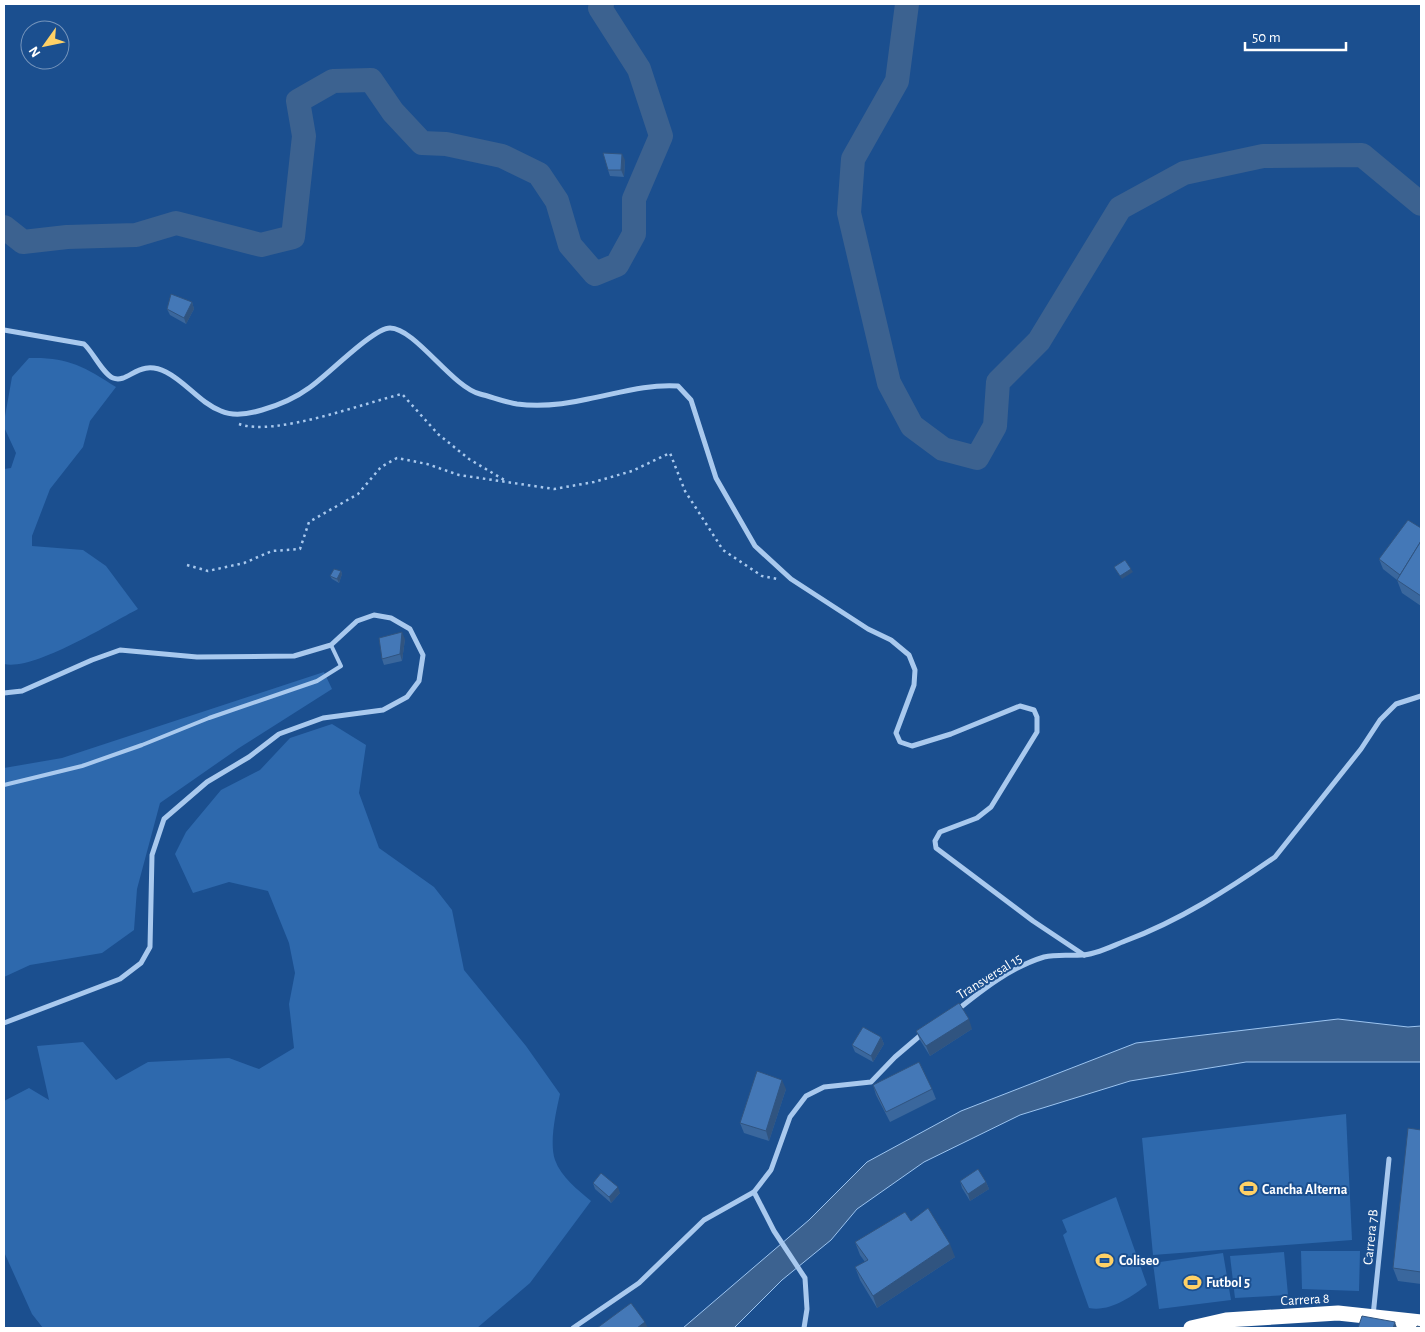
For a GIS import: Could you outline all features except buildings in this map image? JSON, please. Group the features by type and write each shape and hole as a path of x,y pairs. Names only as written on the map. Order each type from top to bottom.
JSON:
{"highway":[{"name":"Carrera 8","path":"1192,1328 1226,1320 1274,1320 1338,1313 1421,1322"}],"street":[{"path":"4,330 84,344 93,352 109,375 114,378 119,379 148,366 158,368 173,376 221,412 245,415 283,404 309,388 341,363 370,336 382,329 391,328 406,335 446,371 476,393 517,404 560,404 659,385 678,386 691,400 716,478 755,546 792,579 868,629 891,640 909,655 915,670 914,685 896,733 900,742 912,746 936,739 1020,706 1034,710 1037,717 1037,732 991,807 977,818 940,832 935,841 936,848 1033,921 1084,955"},
{"path":"4,694 22,691 92,660 120,650 197,657 294,656 331,645 357,621 374,615 391,618 410,629 423,655 419,681 407,697 383,710 323,718 279,734 249,758 206,782 164,819 152,855 150,947 141,962 120,979 4,1023"},
{"name":"Transversal 15","path":"950,1015 989,986 1029,963 1061,954 1084,955 1128,940 1178,918 1275,858 1360,750 1380,720 1396,704 1421,696"},
{"path":"572,1328 639,1283 704,1220 754,1192 772,1170 790,1117 806,1096 824,1088 871,1082 896,1056 927,1031"},
{"name":"Carrera 7B","path":"1373,1317 1389,1159"},
{"path":"754,1192 774,1231 805,1278 807,1309 804,1328"}],"lane":[{"path":"4,784 82,766 142,745 209,718 317,681 341,666 331,645"}],"path":[{"path":"221,412 241,425 259,427 318,419 362,404 402,394 438,434 469,459 507,482"},
{"path":"187,565 208,571 244,563 272,551 300,549 309,522 358,494 381,467 397,458 427,464 459,475 554,489 594,482 632,471 670,453 685,491 723,550 768,579 792,579"}],"shaded area":[{"path":"29,358 54,359 75,364 116,387 90,421 83,447 50,489 32,536 32,546 83,550 106,566 138,609 52,654 17,664 4,664 4,469 11,468 16,453 4,427 4,422 12,377"},
{"path":"324,672 332,689 239,748 160,803 137,889 134,930 102,953 30,965 4,977 4,768 62,758"},
{"path":"332,724 366,745 359,793 379,848 434,887 452,910 464,970 526,1046 560,1094 553,1136 555,1160 566,1178 591,1201 530,1283 477,1328 43,1328 32,1314 4,1252 4,1101 29,1088 49,1100 37,1046 83,1042 116,1080 148,1062 229,1058 259,1069 294,1048 289,1004 295,973 289,943 268,891 229,882 193,893 175,854 186,832 221,790 260,770 290,738"},
{"path":"1338,1019 1408,1027 1421,1026 1421,1062 1246,1062 1130,1081 1020,1115 924,1162 857,1209 831,1240 782,1280 734,1328 683,1328 809,1220 867,1162 961,1111 1136,1043"},
{"name":"Cancha Alterna","path":"1346,1114 1352,1240 1153,1255 1142,1138"},
{"name":"Coliseo","path":"1116,1197 1147,1285 1127,1299 1112,1306 1097,1309 1089,1308 1063,1235 1067,1232 1062,1220"},
{"path":"1301,1251 1360,1251 1359,1291 1302,1289"},
{"path":"1284,1252 1288,1295 1235,1298 1230,1256"},
{"name":"Futbol 5","path":"1223,1253 1231,1300 1159,1309 1153,1263"}],"waterway":[{"path":"4,227 23,242 67,237 136,235 176,223 261,245 293,237 304,136 298,101 333,81 371,80 393,112 422,143 446,144 502,156 539,174 557,201 570,245 595,274 617,265 634,234 634,199 661,136 639,69 600,8 602,4"},
{"path":"907,4 897,81 853,159 849,213 889,383 912,426 943,449 977,458 995,426 998,382 1039,341 1120,208 1184,173 1263,156 1362,155 1421,204"}],"place":[{"name":"Cancha Alterna","path":"1248,1189"},
{"name":"Coliseo","path":"1105,1260"},
{"name":"Futbol 5","path":"1192,1282"}]}
